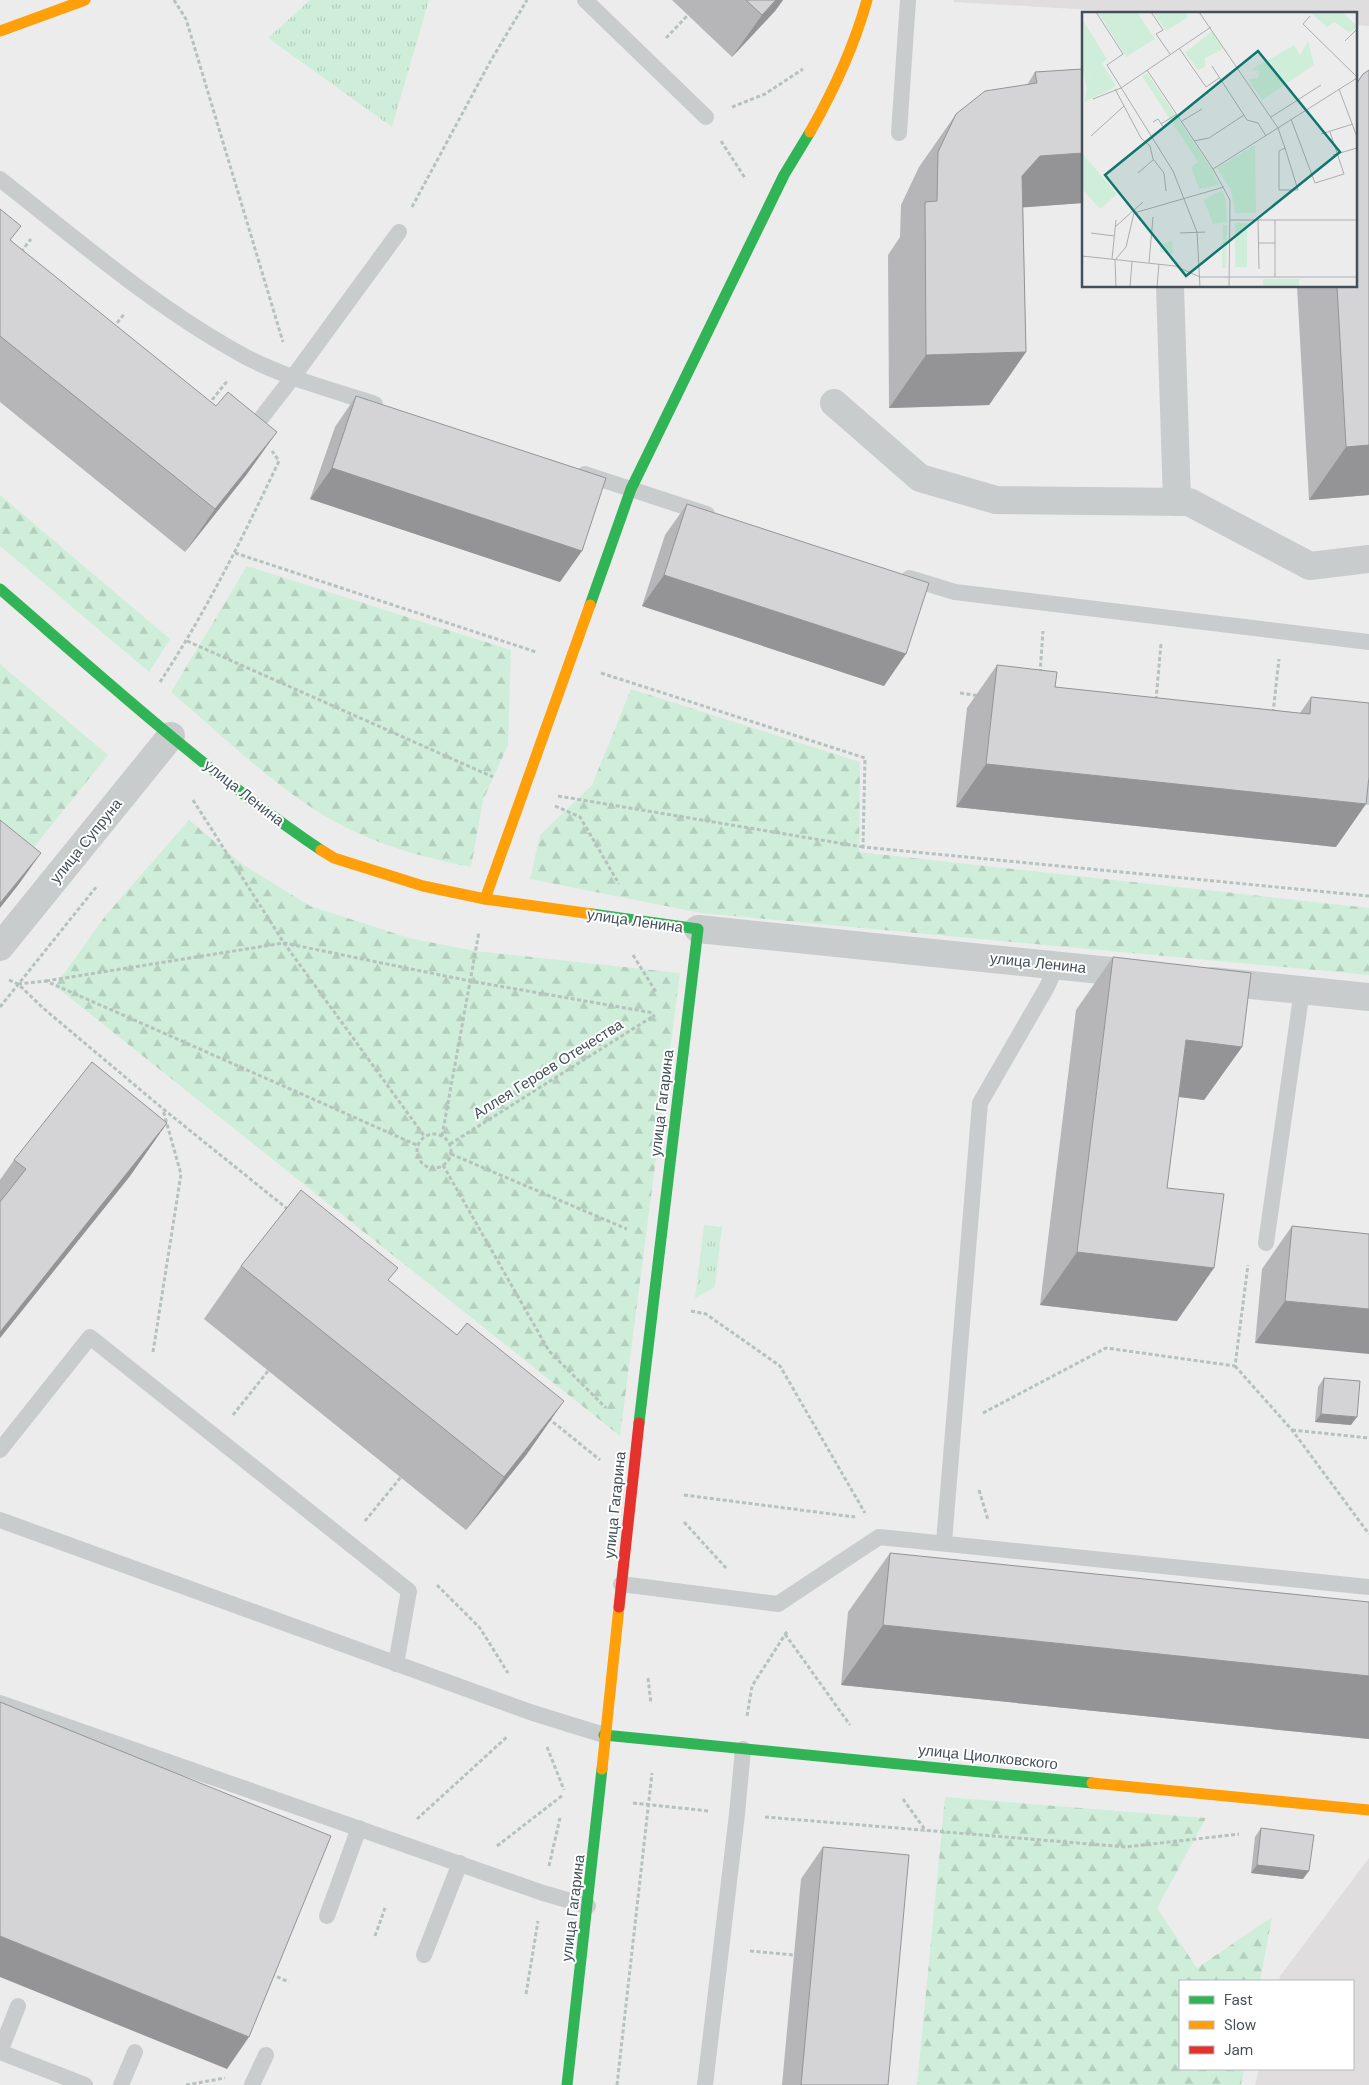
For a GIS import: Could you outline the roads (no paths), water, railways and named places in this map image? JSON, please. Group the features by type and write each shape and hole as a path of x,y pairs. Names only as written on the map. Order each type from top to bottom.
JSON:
{"street":[{"path":"0,31 84,0"},
{"path":"486,899 631,489 784,175 829,99 858,33 866,0"},
{"path":"1170,288 1177,502"},
{"path":"834,403 920,478 996,500 1189,502 1310,566 1369,559"},
{"name":"улица Ленина","path":"0,589 171,736 271,816 334,858 423,886 486,899 628,921 1369,997"},
{"name":"улица Супруна","path":"0,947 171,736"},
{"name":"улица Гагарина","path":"568,2085 588,1906 604,1735 659,1242 698,929"},
{"name":"улица Циолковского","path":"604,1735 1369,1810"}],"lane":[{"path":"585,0 706,117"},
{"path":"899,132 908,0"},
{"path":"0,179 161,305 247,357 293,377 394,411"},
{"path":"236,449 293,377 399,232"},
{"path":"568,468 724,519"},
{"path":"894,573 955,592 1369,642"},
{"path":"1369,792 1369,797"},
{"path":"944,1542 980,1103 1047,987 1057,965"},
{"path":"1266,1243 1302,990"},
{"path":"0,1450 90,1337 409,1591 396,1664"},
{"path":"0,1520 533,1713 604,1735"},
{"path":"622,1584 778,1604 879,1537 944,1542 1369,1587"},
{"path":"0,1703 588,1906"},
{"path":"704,2085 737,1814 743,1748"},
{"path":"327,1916 359,1828"},
{"path":"424,1954 465,1865"},
{"path":"18,2006 0,2052 85,2085"},
{"path":"121,2085 135,2052"},
{"path":"252,2085 266,2054"}]}
